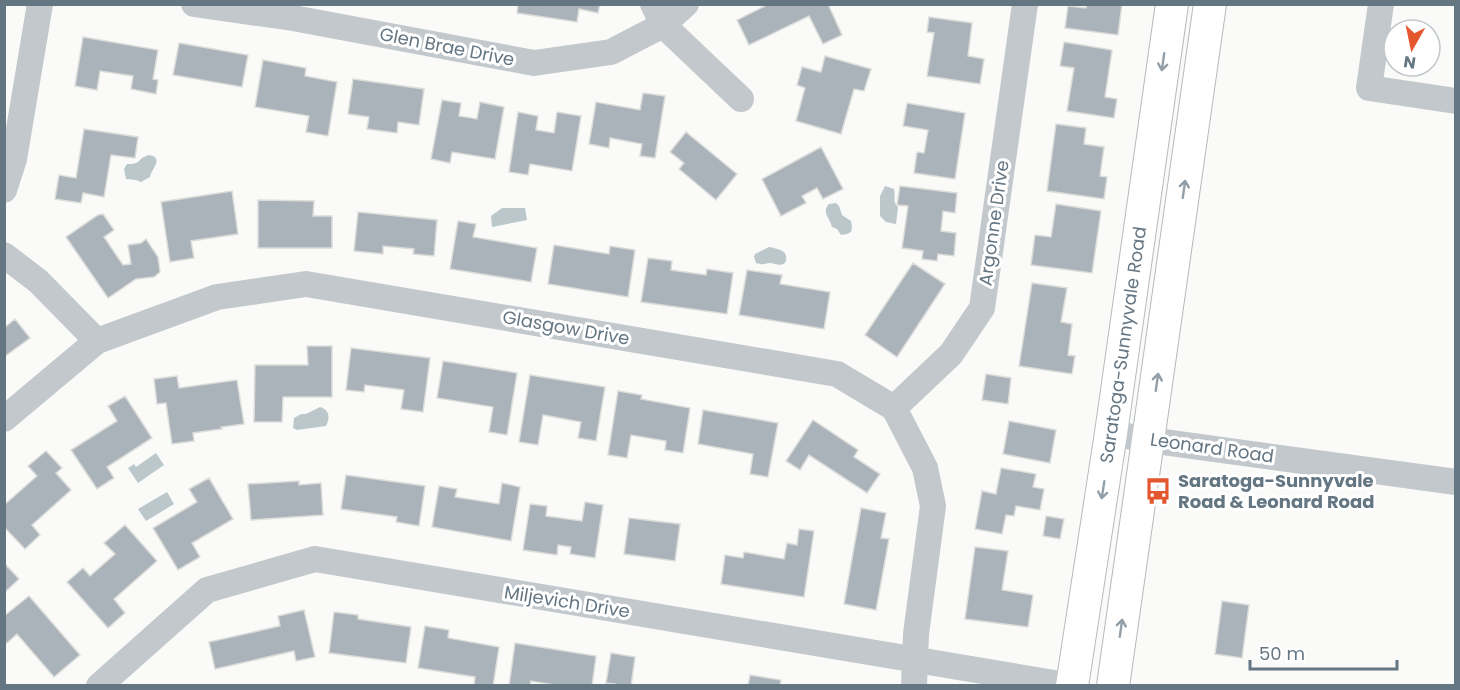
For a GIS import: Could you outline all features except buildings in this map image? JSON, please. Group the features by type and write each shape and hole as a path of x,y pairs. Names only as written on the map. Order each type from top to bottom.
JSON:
{"main road":[{"name":"Saratoga-Sunnyvale Road","path":"1072,686 1172,4"},
{"path":"1113,686 1210,4"}],"street":[{"path":"4,190 14,159 40,4"},
{"name":"Glen Brae Drive","path":"194,4 294,11 534,63 611,52 658,15 686,4"},
{"name":"Argonne Drive","path":"894,408 951,354 982,308 1025,4"},
{"path":"1381,4 1369,88 1455,101"},
{"path":"658,15 741,99"},
{"path":"4,255 38,281 97,341"},
{"name":"Glasgow Drive","path":"4,419 97,341 217,297 306,284 837,374 894,408"},
{"path":"894,408 926,468 933,506 916,634 914,686"},
{"name":"Leonard Road","path":"1111,432 1149,440 1455,482"},
{"name":"Miljevich Drive","path":"99,686 207,590 315,559 1072,686"}],"shaded area":[{"path":"149,155 154,156 157,161 150,177 141,182 126,179 124,169 127,164 135,163"},
{"path":"885,186 894,189 898,207 896,224 886,222 880,216 880,196"},
{"path":"836,203 842,215 851,221 851,232 847,234 841,235 837,229 832,227 827,215 826,210 829,204"},
{"path":"502,208 525,208 527,220 492,227 491,216"},
{"path":"769,247 785,253 785,263 779,265 756,263 755,254"},
{"path":"320,407 326,410 328,415 326,426 297,430 293,428 294,418"},
{"path":"156,453 164,465 138,483 128,468 134,464 136,467"},
{"path":"167,492 174,504 146,521 138,509"}],"place":[{"name":"Saratoga-Sunnyvale Road & Leonard Road","path":"1158,491"}]}
